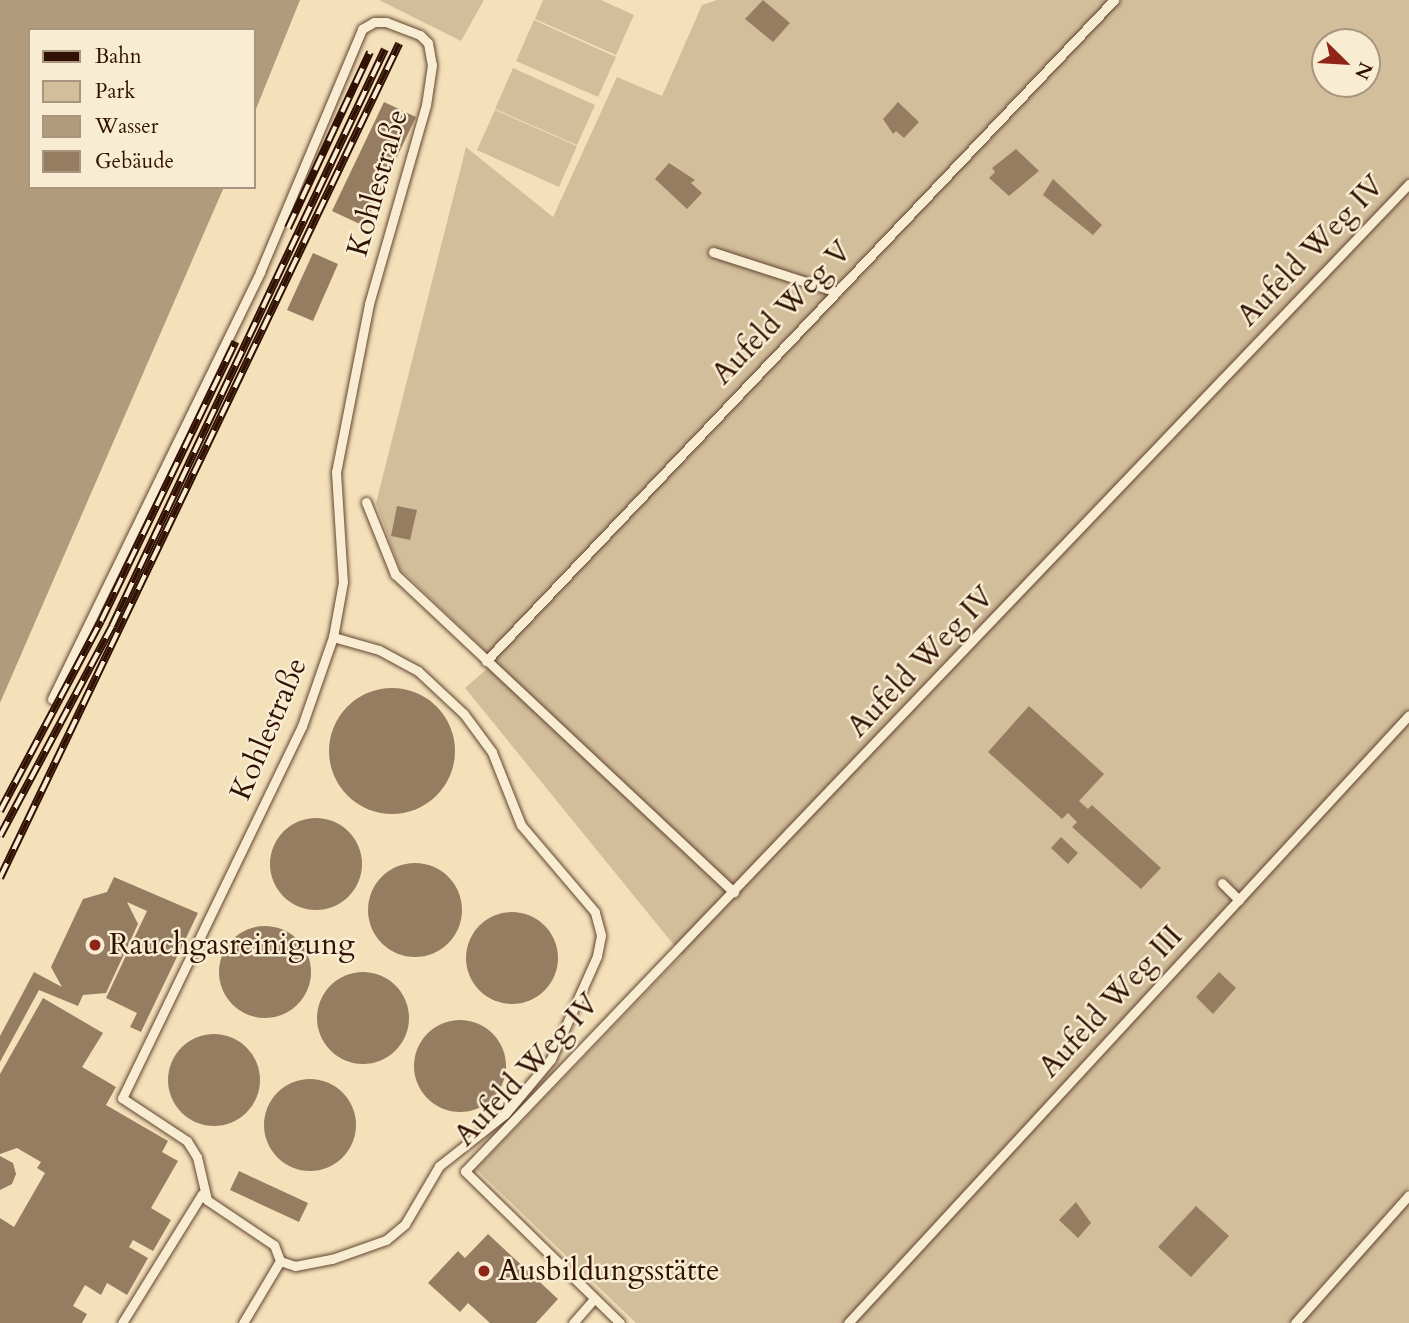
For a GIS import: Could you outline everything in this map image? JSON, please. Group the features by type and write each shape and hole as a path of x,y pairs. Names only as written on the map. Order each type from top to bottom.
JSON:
{"lane":[{"name":"Aufeld Weg V","path":"486,661 1114,0"},
{"name":"Kohlestraße","path":"51,699 260,272 362,29 374,22 386,22 429,43 432,65 426,105 369,304 336,472 343,582 333,637 302,726 122,1098 187,1141 197,1157 202,1194"},
{"name":"Aufeld Weg IV","path":"594,1299 465,1171 1409,184"},
{"path":"713,252 837,292"},
{"path":"366,502 396,574 734,892"},
{"path":"280,1261 295,1266 332,1259 386,1240 405,1224 439,1166 505,1114 551,1059 597,956 601,935 595,912 522,825 492,752 464,714 418,671 379,650 333,637"},
{"name":"Aufeld Weg III","path":"848,1323 1409,715"},
{"path":"1222,883 1239,900"},
{"path":"126,1322 202,1194 274,1245 280,1261"},
{"path":"1295,1323 1409,1195"},
{"path":"243,1323 280,1261"},
{"path":"573,1323 594,1299 620,1323"}],"green space":[{"path":"379,0 484,0 461,41"},
{"path":"543,0 601,0 634,15 616,55 535,19"},
{"path":"717,0 1409,0 1409,1188 1289,1323 636,1323 476,1169 682,955 465,688 496,661 400,569 376,503 466,147 553,217 617,77 662,96 702,5"},
{"path":"534,20 616,57 598,97 516,61"},
{"path":"513,68 595,105 577,145 495,109"},
{"path":"495,110 577,146 559,187 477,150"},
{"path":"1409,1195 1409,1323 1298,1323"}],"water":[{"path":"0,0 300,0 256,109 256,28 28,28 28,189 223,189 0,703"}],"building":[{"path":"763,0 790,23 773,42 745,19"},
{"path":"384,102 416,117 364,226 332,211"},
{"path":"898,102 919,122 904,138 896,131 893,134 883,119"},
{"path":"1016,149 1039,171 1009,196 989,178 995,172 992,168"},
{"path":"669,163 695,180 691,183 702,193 687,209 655,179"},
{"path":"1053,179 1102,225 1093,235 1043,195"},
{"path":"313,253 338,264 313,321 287,310"},
{"path":"397,506 417,510 410,540 391,536"},
{"path":"392,688 416,693 436,707 450,727 455,751 450,775 436,795 416,809 392,814 368,809 348,795 334,775 329,751 334,727 348,707 368,693"},
{"path":"1029,706 1104,774 1079,801 1088,809 1092,805 1161,868 1141,889 1072,827 1077,822 1068,813 1062,819 988,752"},
{"path":"307,818 325,818 342,825 355,838 362,855 362,873 355,890 342,903 325,910 307,910 290,903 277,890 270,873 270,855 277,838 290,825"},
{"path":"1061,837 1078,853 1068,864 1051,848"},
{"path":"415,863 433,867 448,877 458,892 462,910 458,928 448,943 433,953 415,957 397,953 382,943 372,928 368,910 372,892 382,877 397,867"},
{"path":"114,877 198,913 141,1032 130,1027 137,1013 106,998 147,911 127,902 138,924 106,993 83,995 78,1006 39,990 0,1062 0,1036 34,972 62,987 51,967 83,899 107,892"},
{"path":"512,912 530,915 545,925 555,940 558,958 555,976 545,991 530,1001 512,1004 494,1001 479,991 469,976 466,958 469,940 479,925 494,915"},
{"path":"256,926 274,926 291,933 304,946 311,963 311,981 304,998 291,1011 274,1018 256,1018 239,1011 226,998 219,981 219,963 226,946 239,933"},
{"path":"363,972 381,975 396,985 406,1000 409,1018 406,1036 396,1051 381,1061 363,1064 345,1061 330,1051 320,1036 317,1018 320,1000 330,985 345,975"},
{"path":"1219,972 1236,988 1213,1014 1196,997"},
{"path":"43,998 103,1033 82,1067 116,1087 106,1105 168,1141 162,1152 178,1161 151,1208 171,1220 153,1251 133,1240 129,1247 148,1258 127,1295 107,1283 101,1295 85,1285 73,1306 87,1314 82,1323 0,1323 0,1218 14,1227 45,1173 37,1168 41,1162 17,1148 0,1154 0,1074"},
{"path":"460,1020 478,1023 493,1033 503,1048 506,1066 503,1084 493,1099 478,1109 460,1112 442,1109 427,1099 417,1084 414,1066 417,1048 427,1033 442,1023"},
{"path":"205,1034 223,1034 240,1041 253,1054 260,1071 260,1089 253,1106 240,1119 223,1126 205,1126 188,1119 175,1106 168,1089 168,1071 175,1054 188,1041"},
{"path":"301,1079 319,1079 336,1086 349,1099 356,1116 356,1134 349,1151 336,1164 319,1171 301,1171 284,1164 271,1151 264,1134 264,1116 271,1099 284,1086"},
{"path":"0,1156 13,1163 16,1174 12,1184 0,1190"},
{"path":"239,1171 308,1203 299,1222 230,1190"},
{"path":"1076,1202 1091,1223 1078,1238 1059,1220"},
{"path":"1196,1206 1229,1236 1191,1277 1158,1247"},
{"name":"Ausbildungsstätte","path":"488,1234 558,1299 536,1323 490,1323 468,1303 460,1312 428,1283 458,1251 465,1258"}],"railway":[{"path":"0,878 399,44"},
{"path":"0,836 112,626 385,49"},
{"path":"288,228 370,52"},
{"path":"0,811 101,621 235,342"}],"place":[{"name":"Rauchgasreinigung","path":"95,945"},
{"name":"Ausbildungsstätte","path":"484,1271"}]}
